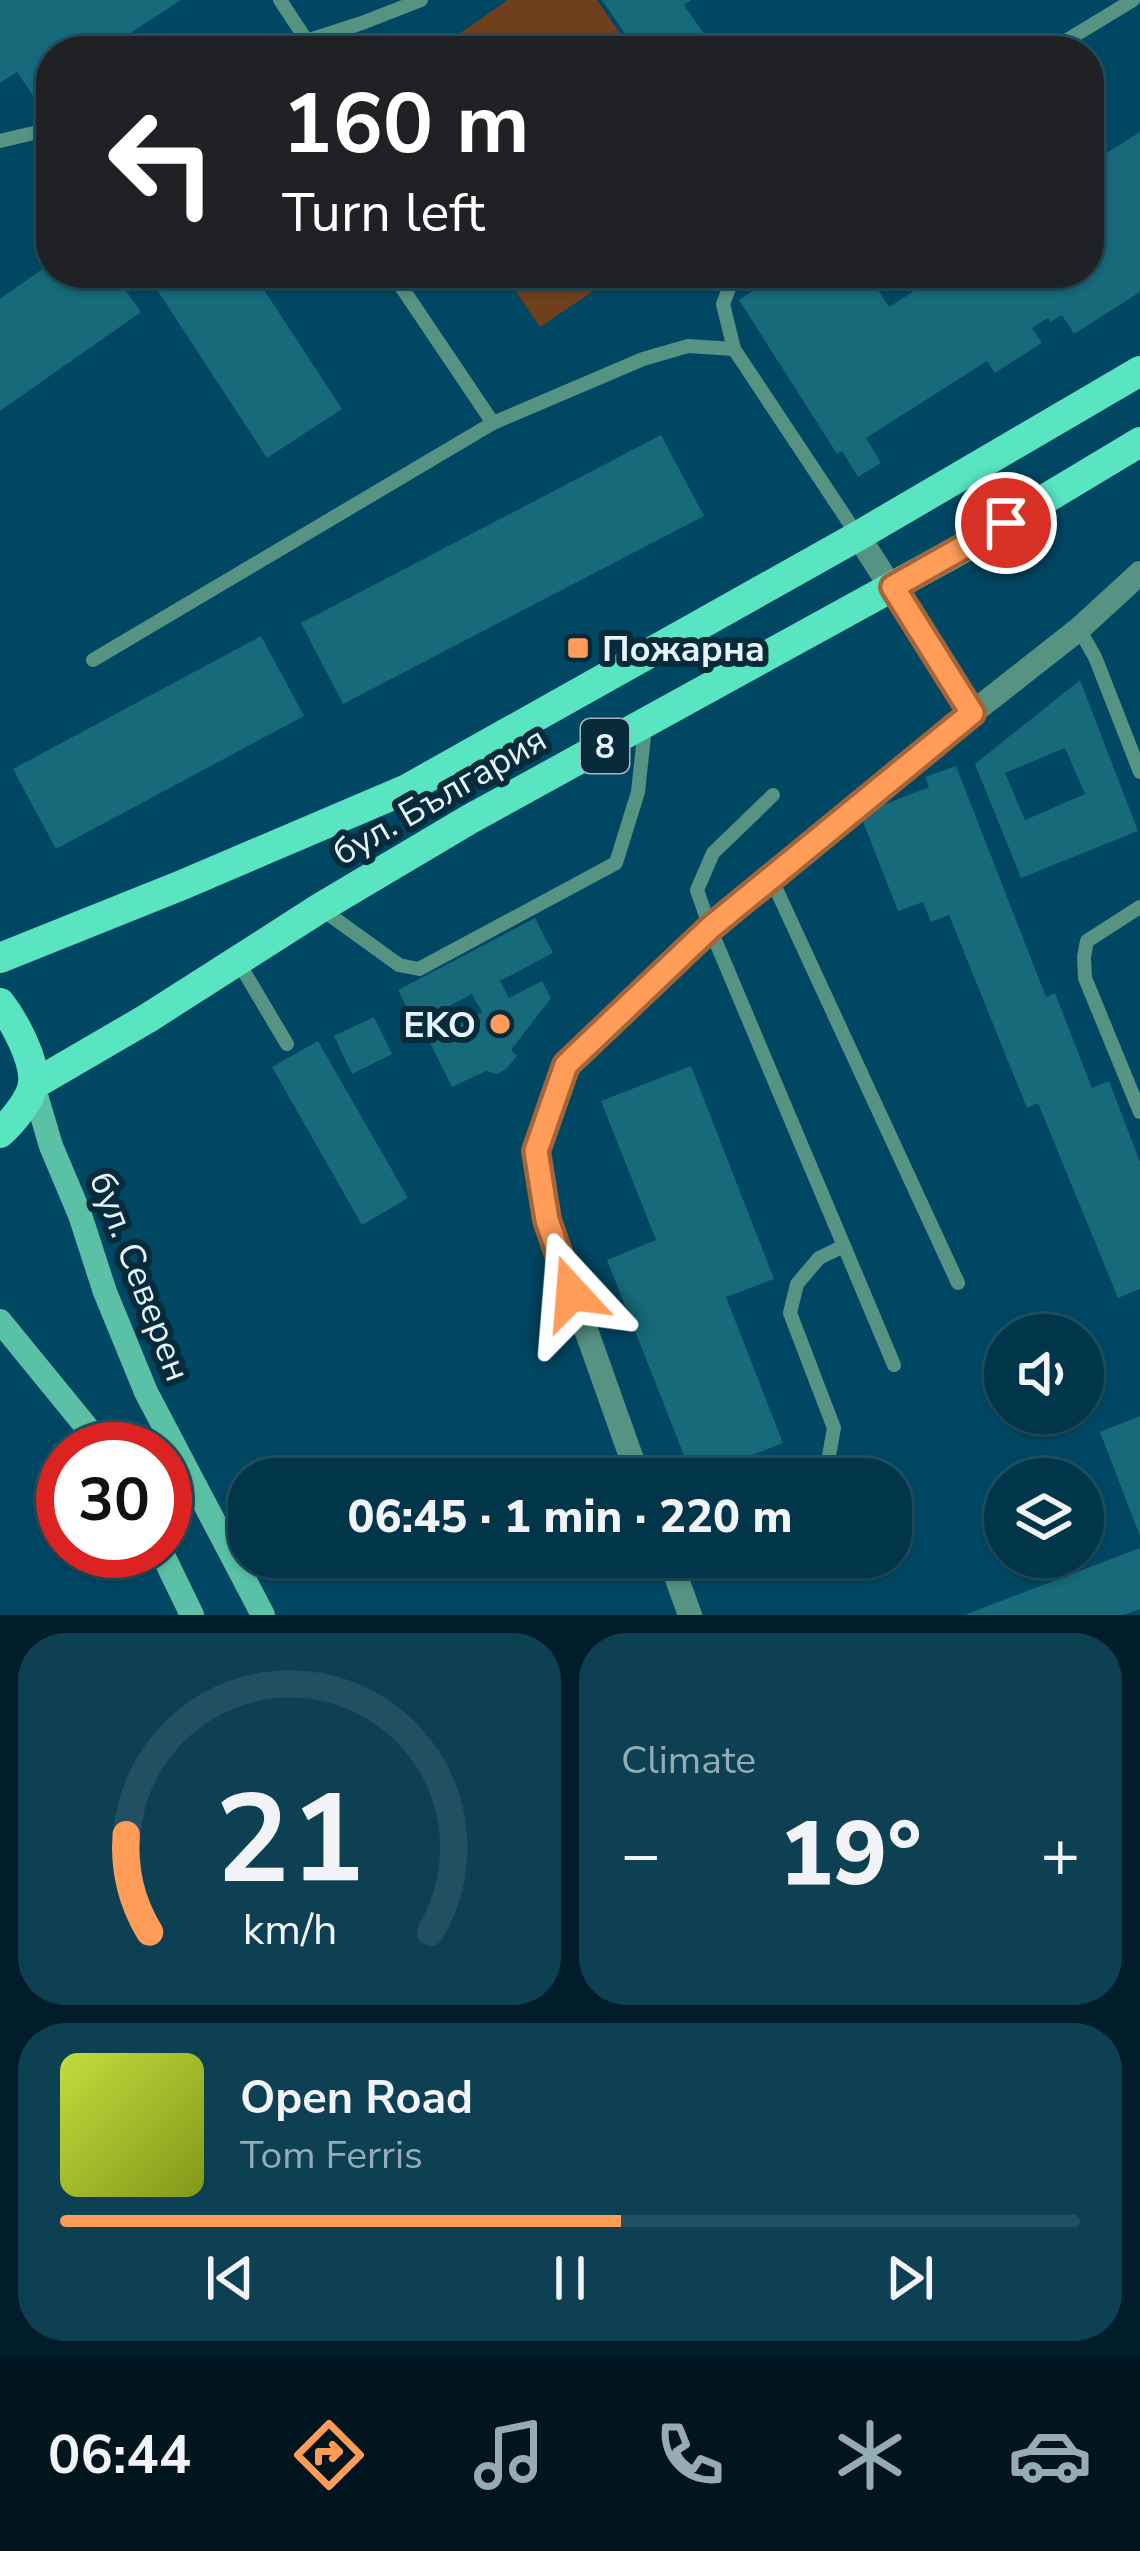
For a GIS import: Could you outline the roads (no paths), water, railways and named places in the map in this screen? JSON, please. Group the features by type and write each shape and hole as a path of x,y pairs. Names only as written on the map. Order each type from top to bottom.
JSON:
{"main road":[{"name":"8","path":"0,958 407,789 858,536 1140,371"},
{"name":"бул. България","path":"33,1085 470,819 893,587 1140,442"},
{"path":"0,1003 26,1049 33,1085"},
{"name":"8","path":"0,1133 14,1120 33,1085"},
{"name":"бул. Северен","path":"33,1085 51,1146 146,1392 263,1615"},
{"path":"0,1321 82,1422"},
{"path":"174,1578 192,1615"}],"street":[{"path":"858,536 972,713"},
{"path":"632,1458 547,1220 536,1151 566,1065 710,928 1079,629 1140,573"},
{"path":"677,1578 690,1615"}],"lane":[{"path":"280,0 304,36"},
{"path":"321,36 422,0"},
{"path":"1074,36 1133,0"},
{"path":"0,141 36,133"},
{"path":"402,288 493,423"},
{"path":"729,288 723,304 734,349 858,536"},
{"path":"93,660 493,423 643,359 688,346 734,349"},
{"path":"1079,629 1095,657 1140,772"},
{"path":"320,908 399,965 419,969 616,862 638,792 645,725"},
{"path":"773,795 713,853 697,890 895,1365"},
{"path":"771,878 958,1282"},
{"path":"1140,907 1087,941 1084,957 1085,979 1140,1112"},
{"path":"238,960 287,1044"},
{"path":"829,1458 834,1428 790,1312 796,1284 818,1258 844,1246"}],"place":[{"name":"Пожарна","path":"578,648"},
{"name":"EKO","path":"500,1024"}]}
